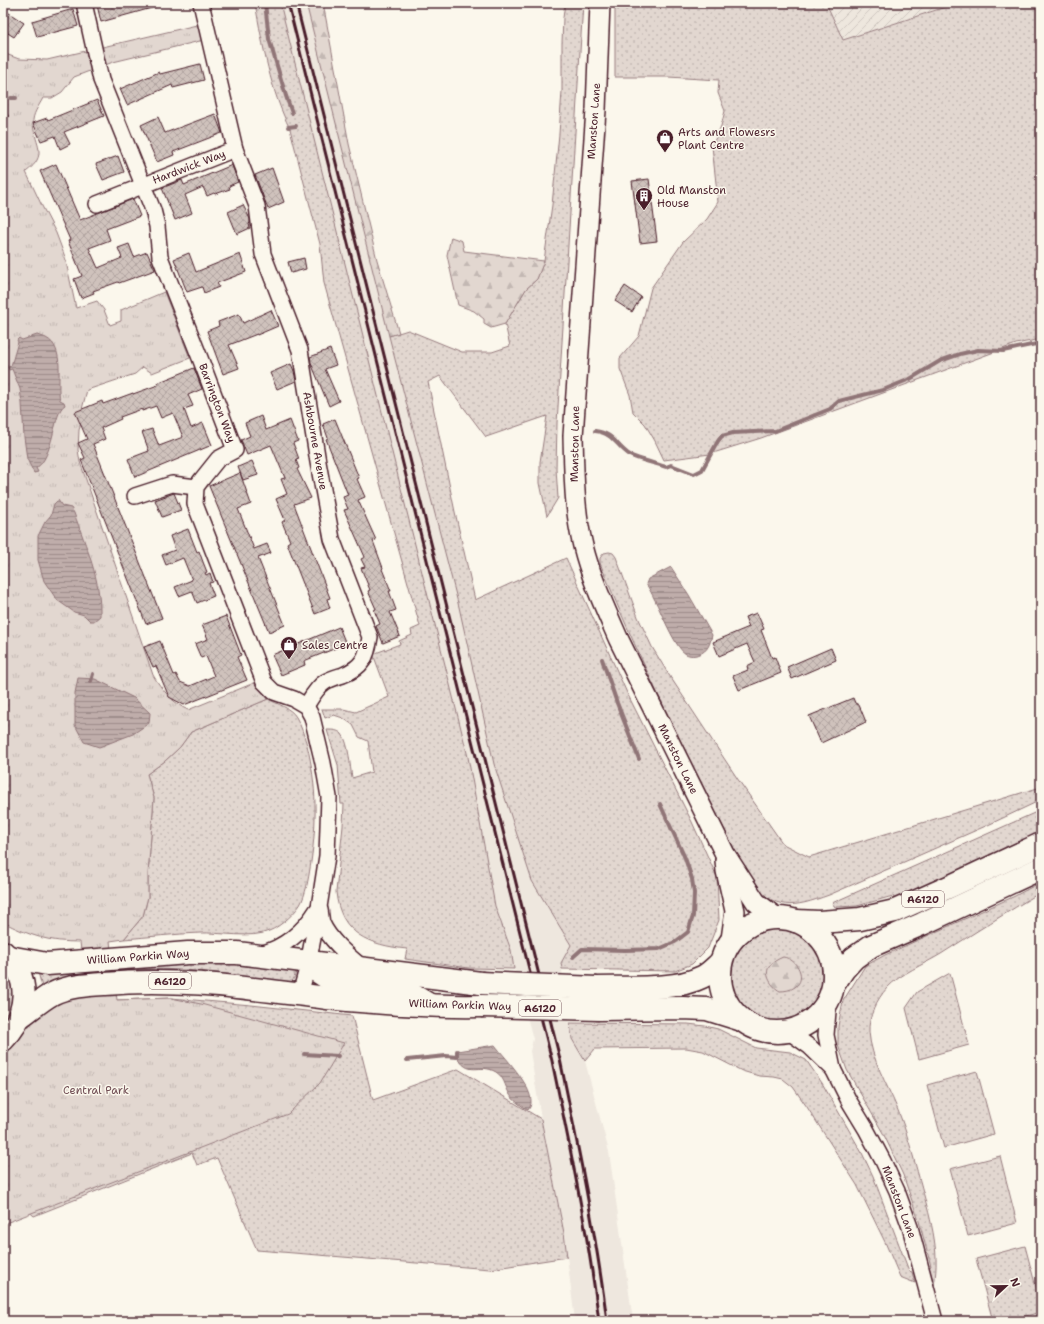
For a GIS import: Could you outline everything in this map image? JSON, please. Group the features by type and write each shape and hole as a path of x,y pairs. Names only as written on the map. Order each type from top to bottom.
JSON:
{"highway":[{"name":"A6120","path":"786,919 819,922 860,919 895,911 1041,844"},
{"name":"A6120","path":"831,992 844,969 854,958 871,946 922,924 1041,868"},
{"path":"786,919 814,932 823,941 830,954 833,966 831,992 819,1014 806,1025 789,1032 771,1033 754,1029 739,1019 729,1007 722,993 719,977 721,962 725,950 731,940 744,928 760,920 786,919"},
{"name":"William Parkin Way","path":"6,954 47,964 188,953 237,953 257,955 308,965 363,968 480,983 597,988 683,984 701,978 721,962"},
{"path":"3,1040 12,1031 20,1017 24,1002 23,986 18,970 6,954"},
{"name":"William Parkin Way","path":"20,1017 52,994 79,986 153,981 186,982 260,989 328,998 437,1006 707,1009 739,1019"}],"street":[{"name":"Barrington Way","path":"84,3 101,80 143,184 157,226 160,257 234,450 218,459 196,487"},
{"name":"Ashbourne Avenue","path":"201,3 235,149 257,206 263,254 300,350 332,539 370,637 368,652 362,663 351,672 326,682 317,689 306,706"},
{"name":"Manston Lane","path":"600,3 596,110 574,436 574,482 578,518 588,564 602,602 618,638 725,854 756,902 786,919"},
{"name":"Hardwick Way","path":"97,204 143,184 235,149"},
{"path":"135,496 172,484 196,487 195,504 264,682 274,692 294,699 306,706 312,717 329,796 327,856 320,907 308,965 300,994"},
{"name":"Manston Lane","path":"725,854 726,871 735,911 731,940"},
{"path":"257,955 270,952 298,934 320,907"},
{"path":"320,907 322,922 331,936 345,952 363,968"},
{"path":"308,965 324,980 411,990 437,1006"},
{"name":"Manston Lane","path":"831,992 826,1035 833,1069 849,1101 866,1128 897,1190 910,1227 935,1321"},
{"name":"Manston Lane","path":"789,1032 810,1047 833,1069"}],"shaded area":[{"path":"279,3 306,3 459,607 494,764 532,881 571,945 561,963 572,1039 585,1061 609,1152 633,1321 575,1321 564,1233 541,1119 530,1051 533,1039 514,969 511,950 495,906 468,757"},
{"path":"692,3 752,3 745,5 692,7"},
{"path":"826,3 958,3 843,40"},
{"path":"37,335 46,338 56,349 59,366 60,400 64,402 65,405 61,409 58,416 46,455 42,463 36,468 38,472 34,473 27,459 20,389 12,369 9,370 8,367 11,366 18,342 17,340 19,338 22,340"},
{"path":"58,500 62,506 71,508 74,513 92,563 100,602 100,616 94,621 90,621 84,615 74,612 57,600 44,581 38,560 38,536 45,522 51,515 54,504"},
{"path":"671,567 712,635 707,649 697,655 688,655 681,650 646,584 648,579"},
{"path":"78,678 95,679 134,698 150,713 149,723 133,734 99,747 84,742 75,725 75,693"},
{"path":"495,1045 520,1076 526,1086 530,1095 531,1103 528,1110 512,1098 499,1074 490,1069 474,1069 465,1066 456,1055 457,1051"}],"green space":[{"path":"255,3 280,3 468,757 495,906 511,950 514,969 469,968 405,959 407,949 380,944 359,935 343,918 339,906 336,892 344,804 341,804 338,765 327,730 333,730 342,734 348,749 352,778 372,772 368,741 359,737 353,725 343,718 334,715 325,718 322,709 343,709 356,712 389,697 373,654 400,644 399,641 412,635 411,630 420,626 324,283 320,244 290,129 272,83"},
{"path":"306,3 323,3 349,144 377,260 399,333 389,336"},
{"path":"565,3 583,3 557,423 556,469 558,498 547,516 540,483 540,462 547,416 486,437 440,376 428,382 475,600 566,558 627,693 692,822 717,877 719,920 708,948 692,964 675,971 562,969 561,963 571,945 532,881 494,764 459,607 389,336 408,330 462,352 492,352 510,346 505,324 526,289 537,279 544,261 552,205 559,134 562,91 563,18"},
{"path":"615,3 692,3 692,7 745,5 752,3 826,3 843,40 958,3 1041,3 1041,339 1016,344 761,438 710,454 664,460 645,424 633,412 630,395 620,369 620,358 639,336 651,288 683,242 707,219 718,202 712,146 721,126 725,111 718,93 719,80 668,77 615,77"},
{"name":"Central Park","path":"201,24 204,40 113,62 74,77 62,92 52,98 43,98 33,120 39,155 33,166 26,172 56,233 65,257 76,308 97,301 104,310 110,325 121,321 121,310 164,292 190,358 152,373 143,367 135,374 87,390 81,413 82,420 79,430 78,450 80,462 153,675 168,696 188,710 254,683 268,699 191,732 180,747 165,761 147,774 154,798 148,874 148,897 143,916 124,939 110,941 117,1000 171,998 201,1004 344,1043 320,1083 288,1114 3,1224 3,1049 49,1004 86,992 80,942 59,941 40,937 22,931 3,922 3,53 19,59 47,60"},
{"path":"451,237 462,241 464,251 544,261 537,279 526,289 505,324 491,328 484,324 484,319 474,311 458,305 447,255"},
{"path":"604,553 613,553 616,557 638,617 652,647 737,778 783,844 809,857 1041,787 1041,800 829,895 805,903 795,904 776,902 767,897 758,890 749,879 634,643 600,563 600,558"},
{"path":"268,699 287,709 296,717 307,745 313,775 315,818 313,847 307,887 300,905 293,914 273,929 254,935 200,933 124,939 143,916 148,897 148,874 154,798 147,774 165,761 180,747 191,732"},
{"path":"1041,810 1041,835 896,902 893,896 857,906 835,907 832,903"},
{"path":"1041,882 1041,892 941,954 899,978 887,988 880,997 870,1020 870,1042 876,1062 904,1126 930,1219 936,1259 934,1285 929,1267 931,1266 919,1221 903,1175 883,1133 847,1070 838,1045 838,1026 843,1001 865,966 885,955 1015,896"},
{"path":"771,927 784,927 796,930 804,935 817,950 824,968 825,978 820,998 811,1010 797,1020 776,1025 758,1021 743,1011 733,995 728,977 730,959 739,943 756,930"},
{"path":"783,957 793,961 797,965 800,979 799,983 793,988 780,991 774,987 767,974 769,967"},
{"path":"236,963 296,968 294,978 288,984 220,973 151,969 105,973 42,987 38,972 147,964"},
{"path":"3,964 15,995 3,1027"},
{"path":"950,973 969,1045 919,1059 906,1008 917,992"},
{"path":"171,998 352,1016 373,1100 458,1069 541,1119 564,1233 567,1257 490,1269 257,1250 217,1158 197,1165 192,1153 34,1216 14,1198 3,1102 117,1000"},
{"path":"570,1023 688,1024 705,1026 718,1029 756,1048 790,1052 806,1060 822,1083 862,1153 873,1176 909,1271 912,1272 915,1283 900,1277 885,1242 857,1185 807,1107 793,1087 783,1079 759,1076 742,1071 703,1051 686,1048 595,1049 585,1061 572,1039"},
{"path":"977,1071 994,1134 944,1148 927,1085"},
{"path":"1000,1156 1017,1223 968,1236 950,1169"},
{"path":"1025,1246 1041,1306 1041,1312 1007,1321 993,1321 976,1259"}],"building":[{"path":"105,3 159,3 159,6 101,22 97,5"},
{"path":"3,9 24,23 14,37 3,30"},
{"path":"73,9 78,26 37,37 32,21"},
{"path":"200,64 204,80 173,88 172,85 127,105 120,89 159,72 160,74"},
{"path":"97,100 104,116 64,132 70,144 60,149 55,136 41,141 33,123 47,118 48,120"},
{"path":"215,114 222,133 173,152 174,155 157,162 141,125 158,117 165,133"},
{"path":"118,156 124,172 103,180 96,164"},
{"path":"56,164 80,220 133,199 140,216 106,229 110,240 89,248 98,268 122,258 118,248 129,244 134,257 147,252 155,270 93,291 94,293 81,298 74,279 82,276 68,241 70,240 40,171"},
{"path":"232,165 238,182 229,186 230,189 207,196 203,187 185,195 192,213 175,220 162,188 182,180 184,185"},
{"path":"272,168 284,202 268,209 255,175"},
{"name":"Old Manston House","path":"649,179 657,241 640,243 632,181"},
{"path":"243,205 250,219 250,228 237,234 228,212"},
{"path":"189,253 196,272 240,254 246,272 217,283 219,287 204,293 202,287 187,292 174,259"},
{"path":"304,258 306,269 291,273 288,262"},
{"path":"625,286 641,297 632,312 615,301"},
{"path":"271,310 278,326 229,345 239,368 223,374 207,331 219,326 218,322 239,314 243,323"},
{"path":"330,349 336,365 325,369 339,401 329,406 311,363 310,357"},
{"path":"291,364 296,381 277,389 270,373"},
{"path":"194,368 202,389 188,395 193,406 184,409 191,428 203,423 212,445 135,477 128,459 149,451 142,432 152,429 159,446 183,437 173,413 161,418 156,406 142,411 142,409 120,417 121,419 101,428 105,439 93,444 162,618 146,624 81,460 85,458 78,443 87,439 75,412 102,401 103,404 158,385 157,383"},
{"path":"261,416 266,430 290,420 298,441 293,443 299,459 296,460 299,468 297,469 311,498 294,504 330,598 327,599 330,608 315,614 287,543 290,541 282,522 285,520 276,499 287,494 281,479 285,478 271,445 247,455 241,440 250,436 245,423"},
{"path":"335,419 359,478 357,479 365,497 358,500 376,540 373,541 391,591 389,591 396,610 390,612 400,636 383,643 376,626 380,624 374,610 376,609 368,591 370,590 361,568 365,567 361,559 365,557 344,510 348,509 343,497 348,495 326,439 328,438 323,424"},
{"path":"252,461 258,475 243,480 238,467"},
{"path":"240,473 251,504 238,509 254,549 267,544 271,553 258,558 285,625 269,632 209,486"},
{"path":"174,493 181,510 162,517 155,500"},
{"path":"188,529 197,552 199,551 207,572 205,573 206,575 210,573 213,582 209,583 214,596 197,603 192,591 179,596 175,587 192,580 183,558 166,565 162,555 175,550 170,536"},
{"path":"757,613 764,629 761,630 772,658 775,657 781,673 739,690 733,676 748,670 747,666 755,662 747,644 719,656 713,642 749,627 745,617"},
{"path":"226,616 241,655 237,657 247,680 184,705 169,697 156,666 153,667 144,647 160,641 174,675 176,674 180,682 190,686 214,676 206,656 201,658 195,644 208,639 202,625"},
{"path":"339,627 346,644 304,661 305,665 281,675 272,655"},
{"path":"831,648 836,660 792,679 787,667"},
{"path":"853,698 855,703 859,705 866,722 821,743 809,716"}],"waterway":[{"path":"265,3 269,39 292,113"},
{"path":"11,98 16,98"},
{"path":"3,113 7,116"},
{"path":"288,127 296,126"},
{"path":"595,431 607,434 633,457 666,467 671,465 694,474 702,470 722,436 733,433 775,431 830,409 839,401 883,390 910,379 940,361 960,354 978,350 1003,351 1041,343"},
{"path":"602,659 617,703 639,759"},
{"path":"91,681 93,674"},
{"path":"573,957 582,949 659,949 675,942 688,932 693,916 694,893 692,879 685,858 660,804"},
{"path":"407,1060 446,1056 457,1057 457,1051"},
{"path":"304,1054 338,1056"}],"railway":[{"path":"288,3 552,1061 584,1223 599,1321"},
{"path":"296,3 560,1059 592,1222 607,1321"}],"place":[{"name":"Arts and Flowesrs Plant Centre","path":"665,153"},
{"name":"Old Manston House","path":"644,211"},
{"name":"Sales Centre","path":"289,660"}]}
